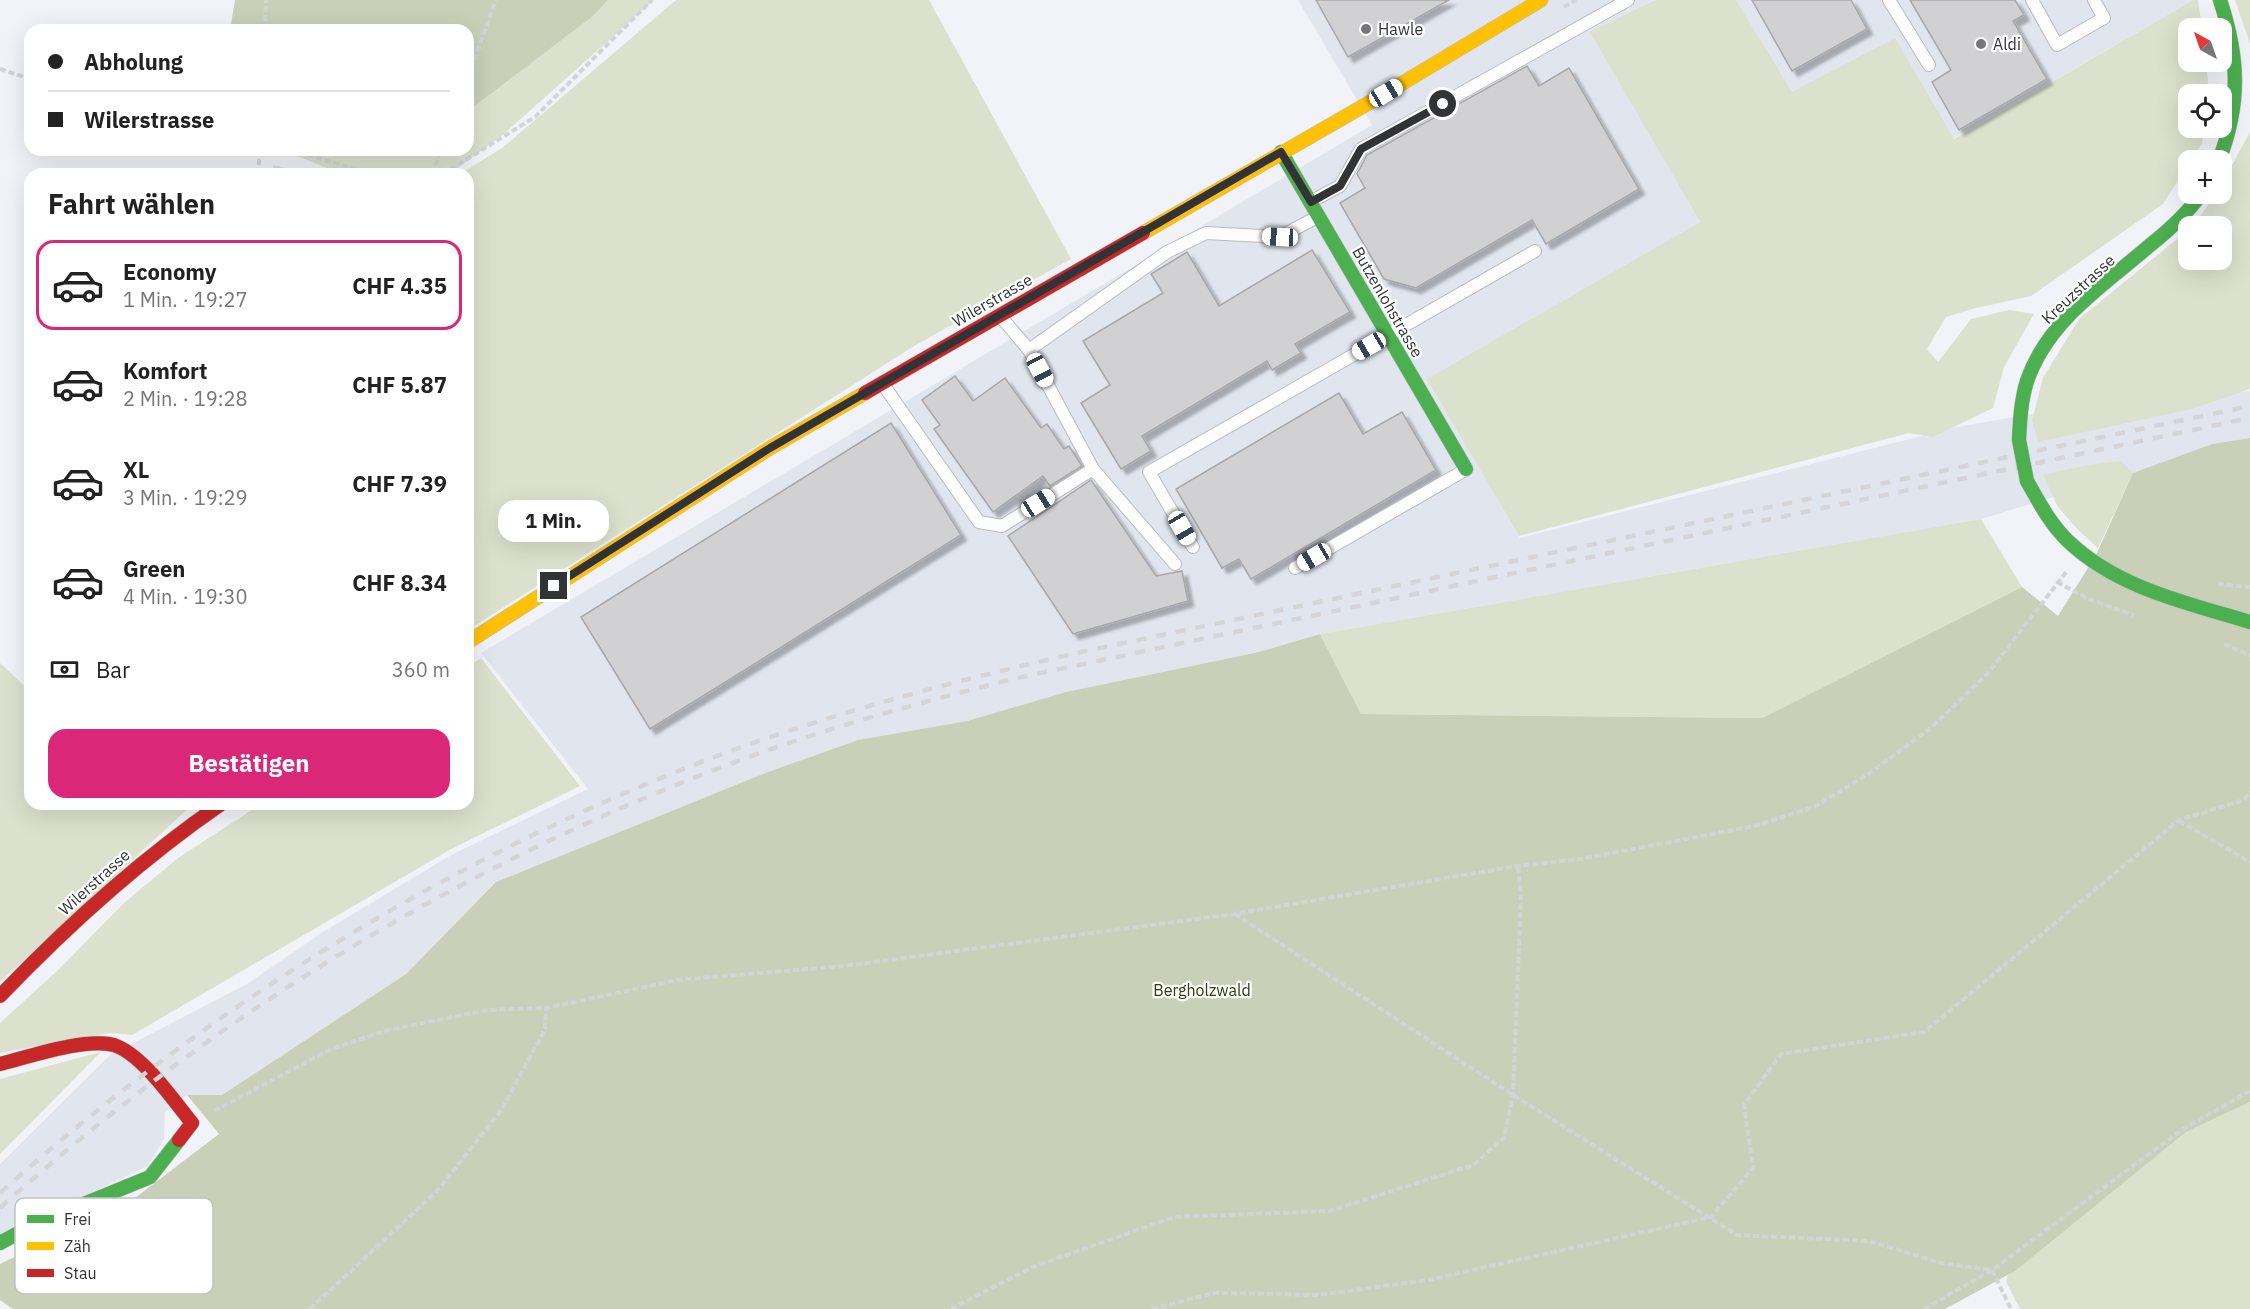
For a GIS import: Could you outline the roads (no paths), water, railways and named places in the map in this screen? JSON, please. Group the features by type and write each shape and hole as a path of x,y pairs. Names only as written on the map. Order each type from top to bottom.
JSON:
{"street":[{"name":"Wilerstrasse","path":"474,638 724,477 882,382 1541,0"},
{"path":"2220,0 2232,35 2236,81 2230,132 2223,150"},
{"name":"Butzenlohstrasse","path":"1281,152 1466,469"},
{"name":"Kreuzstrasse","path":"2192,204 2172,226 2063,321 2049,339 2037,357 2027,381 2019,420 2019,440 2027,481 2036,502 2047,519 2081,554 2101,568 2130,582 2160,594 2250,622"},
{"name":"Wilerstrasse","path":"0,996 127,873 213,810"},
{"path":"0,1064 89,1043 103,1043 118,1047 131,1055 192,1123 150,1178 100,1198"},
{"path":"0,1243 15,1235"}],"lane":[{"path":"1311,202 1340,186 1361,149 1628,0"},
{"path":"1888,0 1929,65"},
{"path":"2032,0 2057,45 2104,18 2094,0"},
{"path":"1029,350 1167,252 1206,233 1280,237 1319,216"},
{"path":"1193,547 1149,472 1535,251"},
{"path":"999,315 1029,350 1093,469 1175,564"},
{"path":"882,382 979,522 1002,526 1093,469"},
{"path":"1295,568 1466,469"}],"railway":[{"path":"0,1193 83,1122 170,1055 260,992 352,933 447,879 545,829 645,785 747,745 915,693 1086,651 2250,406"},
{"path":"0,1208 84,1136 170,1069 260,1005 353,947 448,892 546,842 646,797 782,745 882,714 1017,678 2250,418"}],"place":[{"name":"Hawle","path":"1366,29"},
{"name":"Aldi","path":"1981,44"}],"park label":[{"name":"Bergholzwald","path":"1202,990"}]}
